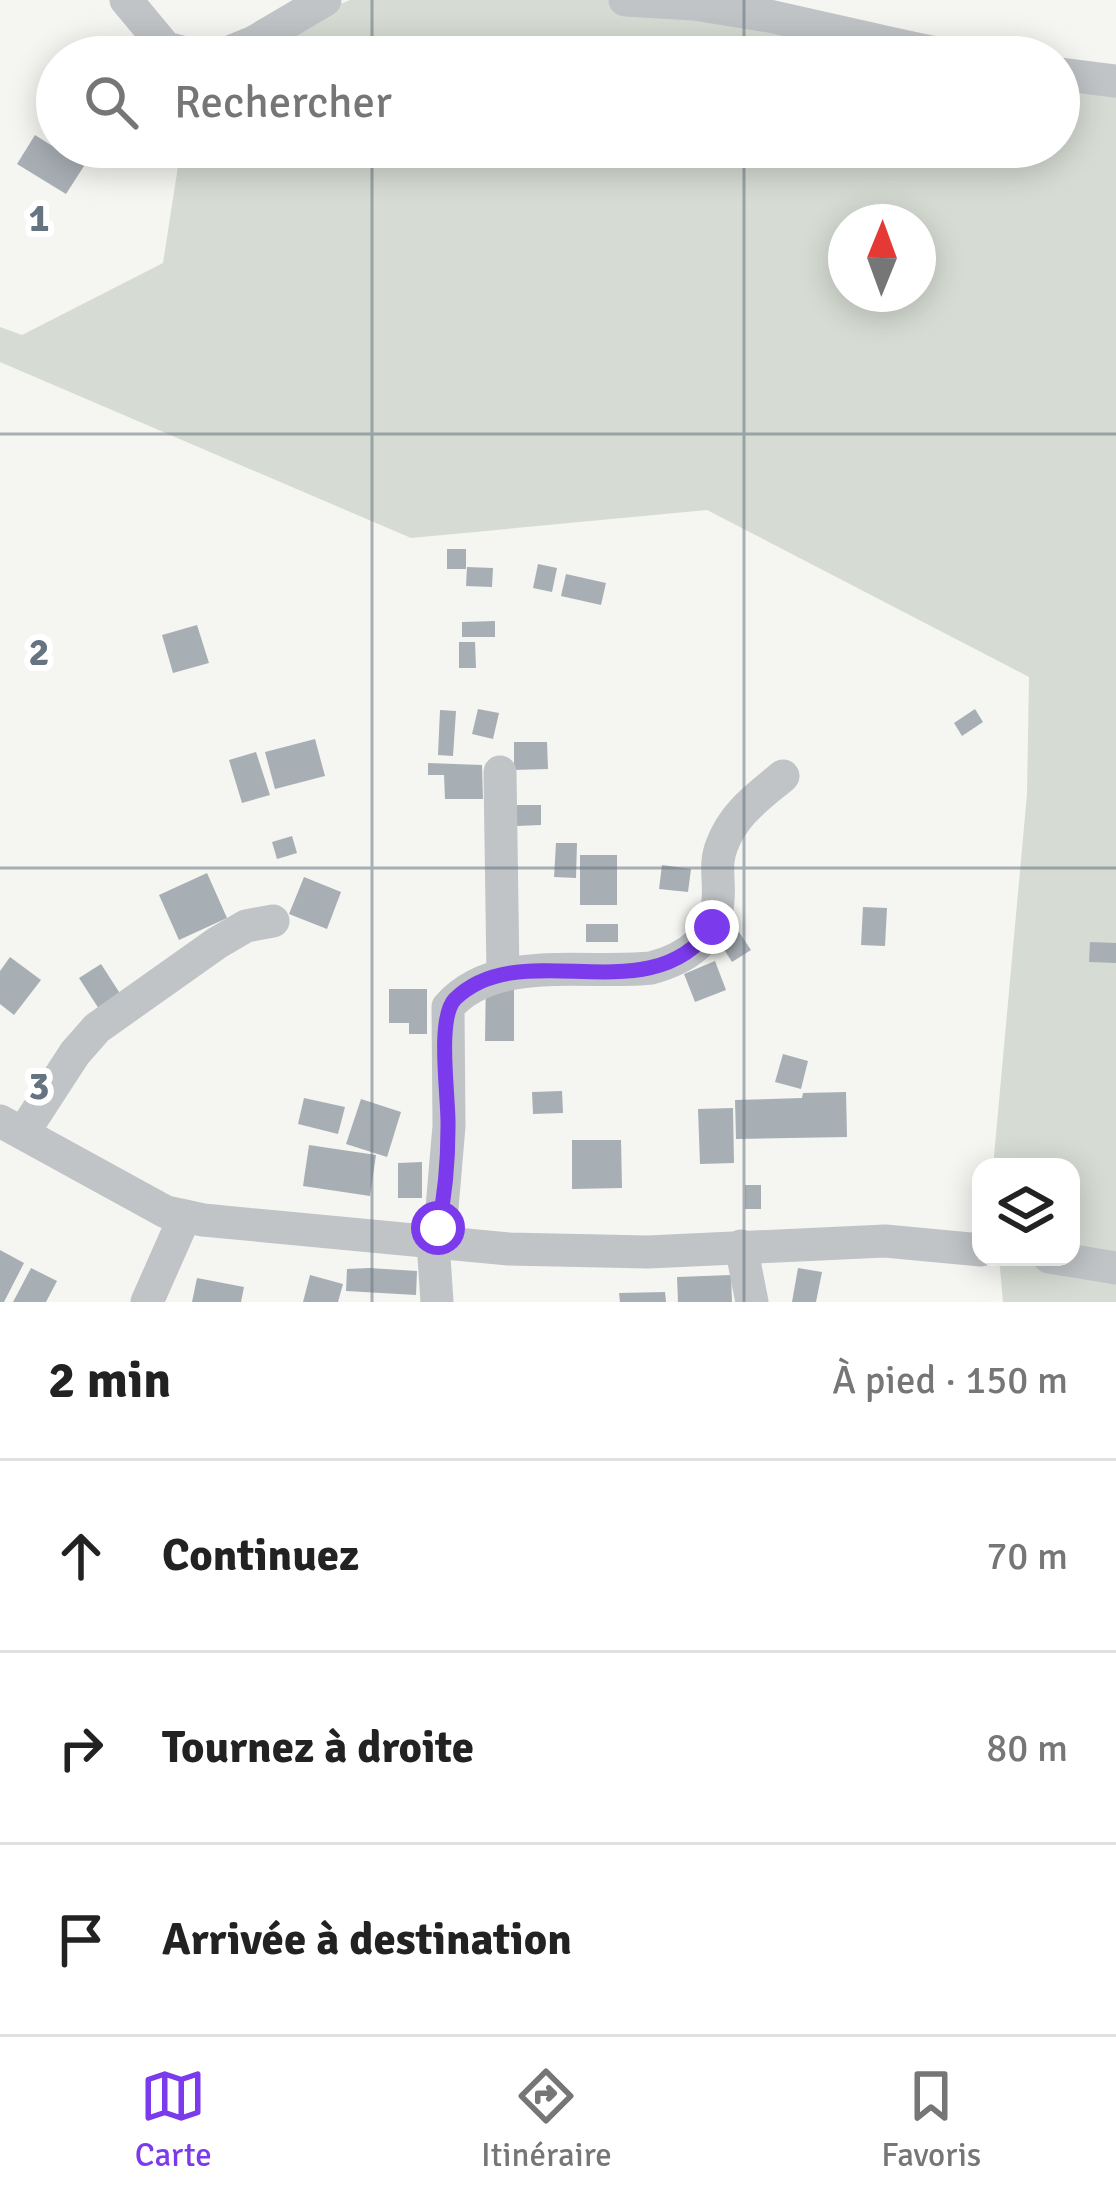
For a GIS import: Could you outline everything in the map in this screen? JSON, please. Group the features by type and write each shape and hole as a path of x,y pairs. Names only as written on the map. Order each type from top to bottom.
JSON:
{"street":[{"path":"126,0 156,36"},
{"path":"264,36 325,0"},
{"path":"625,0 694,4 858,36"},
{"path":"1080,77 1116,81"},
{"path":"500,772 503,975"},
{"path":"437,1302 433,1242 442,1208 448,1126 448,1007 459,995 503,975 651,968 671,963 699,945 712,927 718,901 716,869 721,847 738,813 783,776"},
{"path":"272,921 246,926 217,943 97,1028 11,1127 166,1212 340,1236 509,1249 648,1252 885,1241 972,1249"},
{"path":"147,1302 185,1216"},
{"path":"741,1246 752,1302"},
{"path":"1080,1262 1116,1268"}],"shaded area":[{"path":"350,0 746,0 937,36 263,36"},
{"path":"1080,63 1116,70 1116,1302 1003,1302 1000,1266 1080,1266 1080,1158 994,1158 1027,794 1029,677 707,510 411,538 0,362 0,327 22,335 163,263 178,168 1080,168"}],"building":[{"path":"35,135 36,168 83,168 66,194 17,164"},
{"path":"447,549 466,549 466,569 447,569"},
{"path":"538,564 557,568 552,592 533,588"},
{"path":"467,567 493,568 492,587 466,586"},
{"path":"566,574 606,583 601,605 561,596"},
{"path":"495,621 495,637 462,637 462,622"},
{"path":"197,625 209,663 173,673 162,635"},
{"path":"459,642 475,642 476,668 459,668"},
{"path":"478,709 499,713 493,739 472,734"},
{"path":"975,709 983,722 962,736 954,723"},
{"path":"440,710 456,711 453,756 438,755"},
{"path":"315,739 325,776 275,789 265,752"},
{"path":"514,742 547,742 548,769 514,770"},
{"path":"256,752 270,795 242,803 229,760"},
{"path":"428,763 482,765 483,799 445,799 444,775 428,775"},
{"path":"517,805 541,805 541,825 517,826"},
{"path":"292,836 297,853 277,859 272,842"},
{"path":"556,843 577,843 576,878 554,877"},
{"path":"580,855 617,855 617,905 580,905"},
{"path":"662,865 691,869 688,892 659,889"},
{"path":"207,873 227,918 179,940 159,895"},
{"path":"304,877 341,892 327,929 289,914"},
{"path":"863,907 887,908 885,946 861,945"},
{"path":"586,924 618,924 618,942 586,942"},
{"path":"739,932 751,950 732,962 720,943"},
{"path":"1090,942 1116,943 1116,963 1089,962"},
{"path":"10,957 41,980 14,1015 0,1004 0,971"},
{"path":"715,961 726,990 695,1002 684,974"},
{"path":"101,964 121,995 99,1009 79,978"},
{"path":"486,976 514,976 514,1041 485,1041"},
{"path":"389,989 427,989 427,1034 409,1034 409,1023 389,1023"},
{"path":"783,1054 808,1061 801,1089 775,1082"},
{"path":"562,1091 563,1113 533,1114 532,1092"},
{"path":"846,1092 847,1137 736,1139 735,1100"},
{"path":"304,1098 345,1107 338,1134 298,1124"},
{"path":"361,1099 401,1112 387,1157 346,1144"},
{"path":"733,1108 734,1163 700,1164 698,1109"},
{"path":"572,1140 621,1140 622,1188 572,1189"},
{"path":"309,1145 376,1155 370,1196 303,1186"},
{"path":"422,1162 422,1198 398,1198 398,1163"},
{"path":"745,1185 761,1185 761,1209 745,1209"},
{"path":"0,1250 24,1263 4,1302 0,1302"},
{"path":"31,1268 57,1281 46,1302 13,1302"},
{"path":"798,1268 822,1272 816,1302 792,1302"},
{"path":"347,1269 417,1271 416,1295 346,1291"},
{"path":"310,1275 343,1284 338,1302 303,1302"},
{"path":"731,1275 732,1302 678,1302 677,1277"},
{"path":"197,1278 244,1287 241,1302 192,1302"},
{"path":"665,1292 666,1302 620,1302 619,1293"}],"route":[{"path":"438,1228 448,1126 448,1007 459,995 503,975 621,971 671,963 699,945 712,927"}]}
